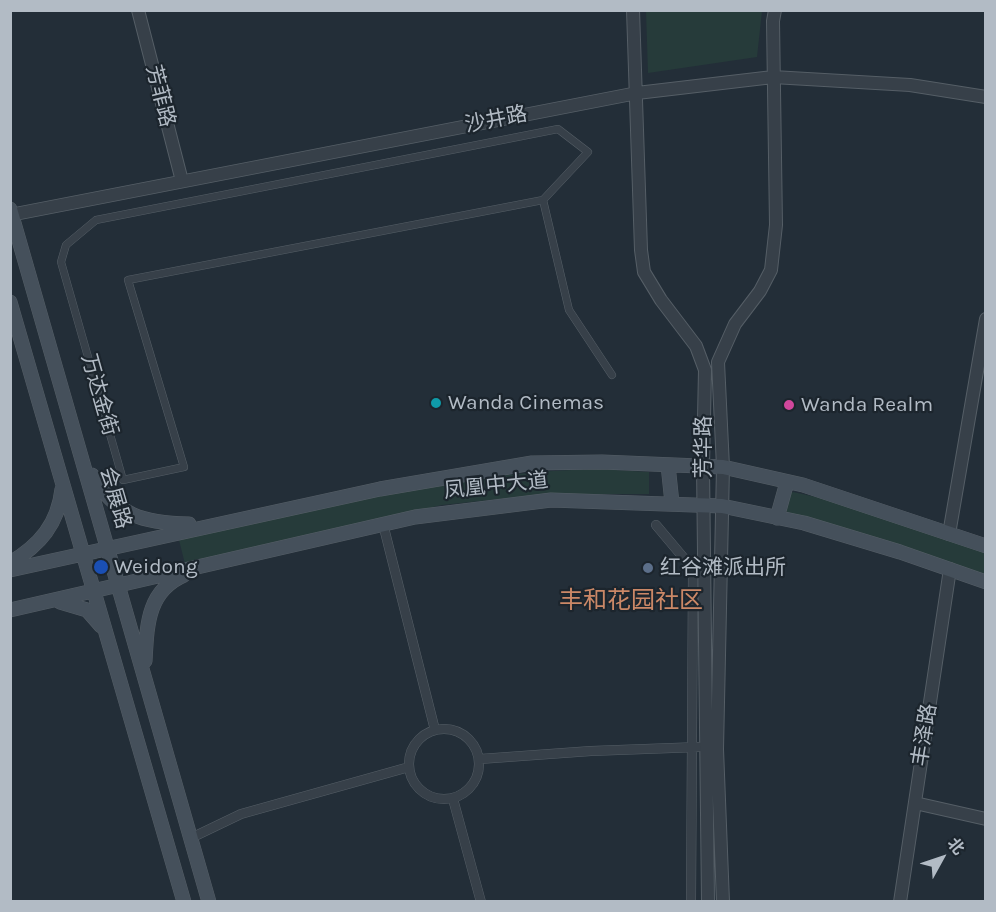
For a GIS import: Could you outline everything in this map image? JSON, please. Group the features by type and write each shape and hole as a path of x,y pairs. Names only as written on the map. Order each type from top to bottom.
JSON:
{"main road":[{"name":"会展路","path":"11,213 209,902"},
{"path":"10,302 184,902"},
{"path":"80,453 103,492 126,513 167,524 212,524"},
{"name":"凤凰中大道","path":"10,570 407,483 532,464 602,462 723,467 787,482 986,546"},
{"path":"668,465 672,503"},
{"path":"10,562 38,544 50,528 60,505 62,481"},
{"path":"777,518 787,482"},
{"name":"凤凰中大道","path":"10,610 415,517 551,500 722,506 777,518 889,549 986,582"},
{"path":"144,672 149,613 155,599 168,585 181,576 246,556"},
{"path":"31,605 62,602 87,610 100,624 112,653"}],"street":[{"name":"芳菲路","path":"138,10 182,181"},
{"name":"芳华路","path":"633,10 640,250 644,272 696,346 705,370 703,466 708,902"},
{"name":"芳华路","path":"723,902 717,749 723,467 718,362 735,324 760,291 771,270 776,225 773,77 775,10"},
{"name":"沙井路","path":"11,213 637,93 773,77 910,85 986,97"},
{"name":"万达金街","path":"558,129 588,152 543,200 129,280 184,467 123,480 61,262 66,245 96,220 558,129"},
{"path":"543,200 569,310 612,375"},
{"path":"949,534 986,320"},
{"path":"383,524 435,730"},
{"path":"656,525 693,570 691,902"},
{"name":"丰泽路","path":"900,902 950,569"},
{"path":"435,730 459,732 469,738 480,759 477,780 471,788 453,799 441,800 429,797 415,784 409,767 409,757 418,740 435,730"},
{"path":"480,759 591,751 707,747"},
{"path":"191,838 241,814 409,767"},
{"path":"453,799 481,902"},
{"path":"915,803 986,819"}],"green space":[{"path":"646,11 762,11 757,57 648,73"},
{"path":"598,469 649,472 649,494 547,494 442,505 185,564 179,540 335,504 439,484 545,472"},
{"path":"793,492 848,504 985,552 985,576 791,516 786,511 790,494"}],"place":[{"name":"Wanda Cinemas","path":"436,403"},
{"name":"Wanda Realm","path":"789,405"},
{"name":"Weidong","path":"101,567"},
{"name":"红谷滩派出所","path":"648,568"}],"district":[{"name":"丰和花园社区","path":"631,601"}]}
